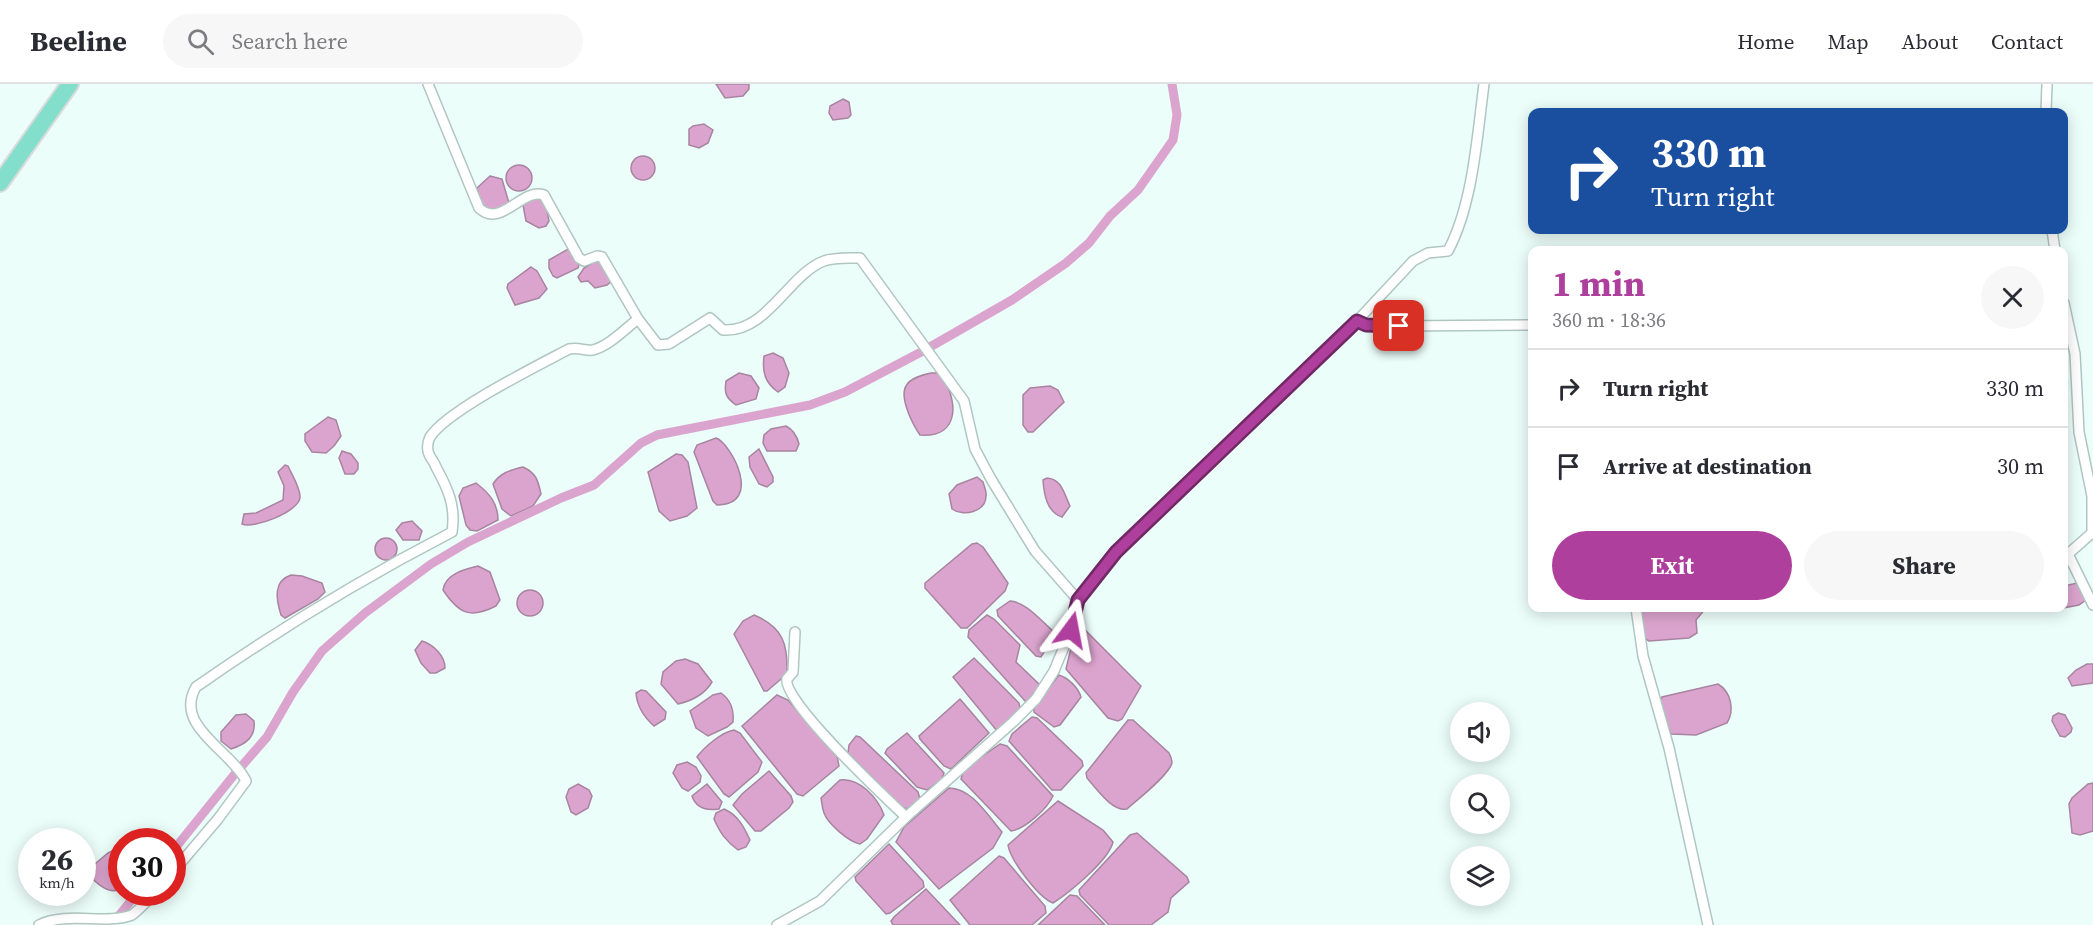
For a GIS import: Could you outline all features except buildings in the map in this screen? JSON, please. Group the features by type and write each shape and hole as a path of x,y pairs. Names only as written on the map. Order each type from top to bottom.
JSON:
{"highway":[{"path":"0,183 70,84"}],"street":[{"path":"428,84 479,208 484,213 493,214 534,195 544,195 579,258 584,261 597,256 602,257 638,319 658,345 669,344 710,318 723,330 741,328 773,307 799,279 823,261 860,258 964,401 975,449 991,479 1035,551 1078,600"},
{"path":"777,925 820,901 906,817 1036,699 1058,661 1071,630 1078,600 1116,552 1357,321 1413,261 1428,254 1448,251 1454,240 1466,199 1484,84"},
{"path":"2046,108 2047,84"},
{"path":"186,857 224,812 246,781 238,768 200,729 191,709 190,697 196,687 315,608 452,531 454,517 451,496 428,453 430,437 454,416 509,381 569,349 579,347 589,351 599,348 638,319"},
{"path":"1357,321 1366,325 1399,326 1528,326"},
{"path":"2068,322 2075,354 2079,432 2092,496 2093,523 2091,533 2068,554 2093,604"},
{"path":"1637,612 1643,656 1669,748 1708,925"},
{"path":"795,632 793,672 786,683 787,689 819,730 906,817"},
{"path":"39,925 58,919 105,922 122,920 131,916 141,906"}],"shaded area":[{"path":"716,84 749,84 749,89 743,96 725,98"},
{"path":"843,99 849,102 851,115 848,118 833,120 829,113 830,106"},
{"path":"704,124 713,130 708,143 699,148 689,145 689,129"},
{"path":"643,156 652,159 655,168 652,177 643,180 634,177 631,168 634,159"},
{"path":"519,165 528,169 532,178 528,187 519,191 510,187 506,178 510,169"},
{"path":"490,176 502,179 509,203 507,206 489,211 481,204 477,188"},
{"path":"541,198 546,205 549,221 546,226 539,228 526,221 523,205 533,199"},
{"path":"568,249 573,252 579,265 578,268 557,278 553,276 549,268 549,260"},
{"path":"599,259 613,280 607,285 595,288 588,281 581,282 578,277 584,268"},
{"path":"531,267 537,271 547,289 539,298 515,305 507,288 508,284"},
{"path":"773,353 783,358 789,373 785,387 778,392 767,381 764,372 764,356"},
{"path":"739,373 751,376 759,388 756,399 736,405 726,395 725,385 726,381"},
{"path":"931,373 940,373 946,383 953,404 952,414 950,423 943,430 934,434 920,435 908,411 904,391 910,381"},
{"path":"1050,386 1058,390 1064,402 1033,432 1028,432 1023,425 1023,395 1030,388"},
{"path":"328,417 336,420 341,436 326,453 312,452 305,441 305,434"},
{"path":"786,426 797,438 799,444 796,451 767,451 763,443 764,435 771,429"},
{"path":"716,438 722,442 735,461 740,473 741,485 739,495 731,502 717,505 713,501 694,452 697,445"},
{"path":"759,449 773,477 773,482 767,487 759,484 750,467 749,457"},
{"path":"342,451 351,454 358,463 358,469 354,474 345,474 339,458"},
{"path":"676,454 682,455 688,462 697,508 687,516 670,521 659,511 648,472"},
{"path":"285,465 288,466 299,490 300,498 297,503 284,514 265,522 242,524 244,514 256,513 283,500 284,486 278,472"},
{"path":"523,467 536,478 541,494 533,506 511,516 502,509 493,484 506,472"},
{"path":"977,477 983,482 986,493 982,506 968,513 952,509 949,494 957,485"},
{"path":"1047,478 1059,484 1070,506 1062,517 1053,511 1047,502 1043,480"},
{"path":"476,483 492,499 498,520 477,531 470,530 466,525 459,496 463,488"},
{"path":"412,521 422,531 419,540 403,540 396,530 402,523"},
{"path":"386,538 394,541 397,549 394,557 386,560 378,557 375,549 378,541"},
{"path":"977,543 983,547 1008,583 1005,591 967,628 961,628 925,588 925,583 972,544"},
{"path":"478,566 490,572 500,600 496,606 487,610 466,612 454,604 443,590 447,580 452,576"},
{"path":"291,575 322,583 325,592 318,599 285,618 279,609 277,591 281,582"},
{"path":"2077,583 2080,585 2086,600 2079,605 2068,607 2068,585"},
{"path":"530,590 539,594 543,603 539,612 530,616 521,612 517,603 521,594"},
{"path":"1010,601 1027,608 1052,630 1053,638 1041,657 1036,656 998,616 997,610"},
{"path":"1641,612 1703,612 1696,620 1697,633 1689,638 1649,641 1644,638"},
{"path":"754,615 772,625 785,645 787,674 767,691 764,691 734,634 743,621"},
{"path":"987,615 1020,645 1016,662 1040,685 1026,702 968,637 969,630"},
{"path":"1079,627 1083,628 1141,686 1122,719 1118,721 1108,718 1066,669 1074,635"},
{"path":"422,641 431,645 438,652 445,668 436,673 430,673 421,663 415,650"},
{"path":"974,658 1019,703 1020,708 997,731 953,677"},
{"path":"685,659 698,664 712,682 697,696 678,704 661,684 663,672 676,661"},
{"path":"2087,664 2093,664 2093,683 2072,686 2068,678"},
{"path":"1059,675 1072,683 1081,697 1060,725 1054,727 1034,712 1034,707"},
{"path":"1718,684 1729,696 1731,713 1727,723 1696,735 1671,734 1659,705 1662,697"},
{"path":"641,690 646,691 666,712 665,719 654,726 639,707 636,693"},
{"path":"721,693 731,706 733,722 708,736 696,728 690,711 713,695"},
{"path":"777,695 788,700 837,756 839,766 803,796 797,794 742,726"},
{"path":"960,699 989,733 951,769 944,766 919,736"},
{"path":"2058,713 2065,715 2072,728 2065,737 2060,736 2052,721 2053,716"},
{"path":"246,714 254,721 252,736 241,745 231,749 221,741 221,732 236,715"},
{"path":"1032,717 1037,718 1082,761 1083,766 1061,790 1052,790 1009,741 1012,734"},
{"path":"1128,720 1133,720 1169,753 1172,763 1152,787 1127,809 1121,809 1105,798 1087,778 1086,773"},
{"path":"734,730 740,733 762,762 758,772 729,797 724,794 697,757 714,740"},
{"path":"907,733 944,773 942,779 927,790 917,787 885,753"},
{"path":"856,736 860,737 918,792 920,799 908,809 901,807 848,753 849,745"},
{"path":"1000,744 1007,746 1053,796 1035,818 1023,827 1011,831 961,779 964,769"},
{"path":"687,762 696,767 701,776 700,782 688,791 682,788 673,773 677,765"},
{"path":"769,771 791,796 793,802 761,831 755,831 733,805 742,794"},
{"path":"840,780 861,785 877,802 884,815 867,839 860,844 839,832 823,811 821,798"},
{"path":"2093,783 2093,831 2080,835 2072,833 2069,804 2072,798 2088,784"},
{"path":"578,784 589,790 592,796 588,808 576,815 571,812 566,797 569,789"},
{"path":"707,784 722,802 719,809 702,808 692,796"},
{"path":"949,788 957,789 972,798 1002,832 993,848 939,889 896,842 904,827"},
{"path":"1058,801 1103,830 1113,842 1096,867 1069,892 1053,903 1040,894 1026,878 1014,860 1008,845"},
{"path":"724,809 737,818 743,826 750,840 746,847 738,850 719,828 714,819 716,813"},
{"path":"1137,833 1187,877 1189,882 1171,898 1168,912 1151,925 1109,925 1080,895 1079,890 1130,835"},
{"path":"889,844 923,881 924,887 886,914 856,881 855,877"},
{"path":"108,853 108,890 96,882 96,863"},
{"path":"999,856 1004,858 1045,906 1046,913 1032,925 970,925 950,900"},
{"path":"926,889 960,925 893,925 891,921 894,917"},
{"path":"1070,895 1077,896 1105,925 1038,925"}],"waterway":[{"path":"240,768 267,737 293,692 322,651 365,613 431,564 468,542 594,485 641,443 657,435 810,405 845,392 1012,300 1066,263 1089,243 1110,216 1138,190 1173,140 1177,115 1172,84"},
{"path":"186,835 238,770"},
{"path":"117,918 127,906"}],"route":[{"path":"1071,630 1078,600 1116,552 1357,321 1366,325 1399,326"}]}
